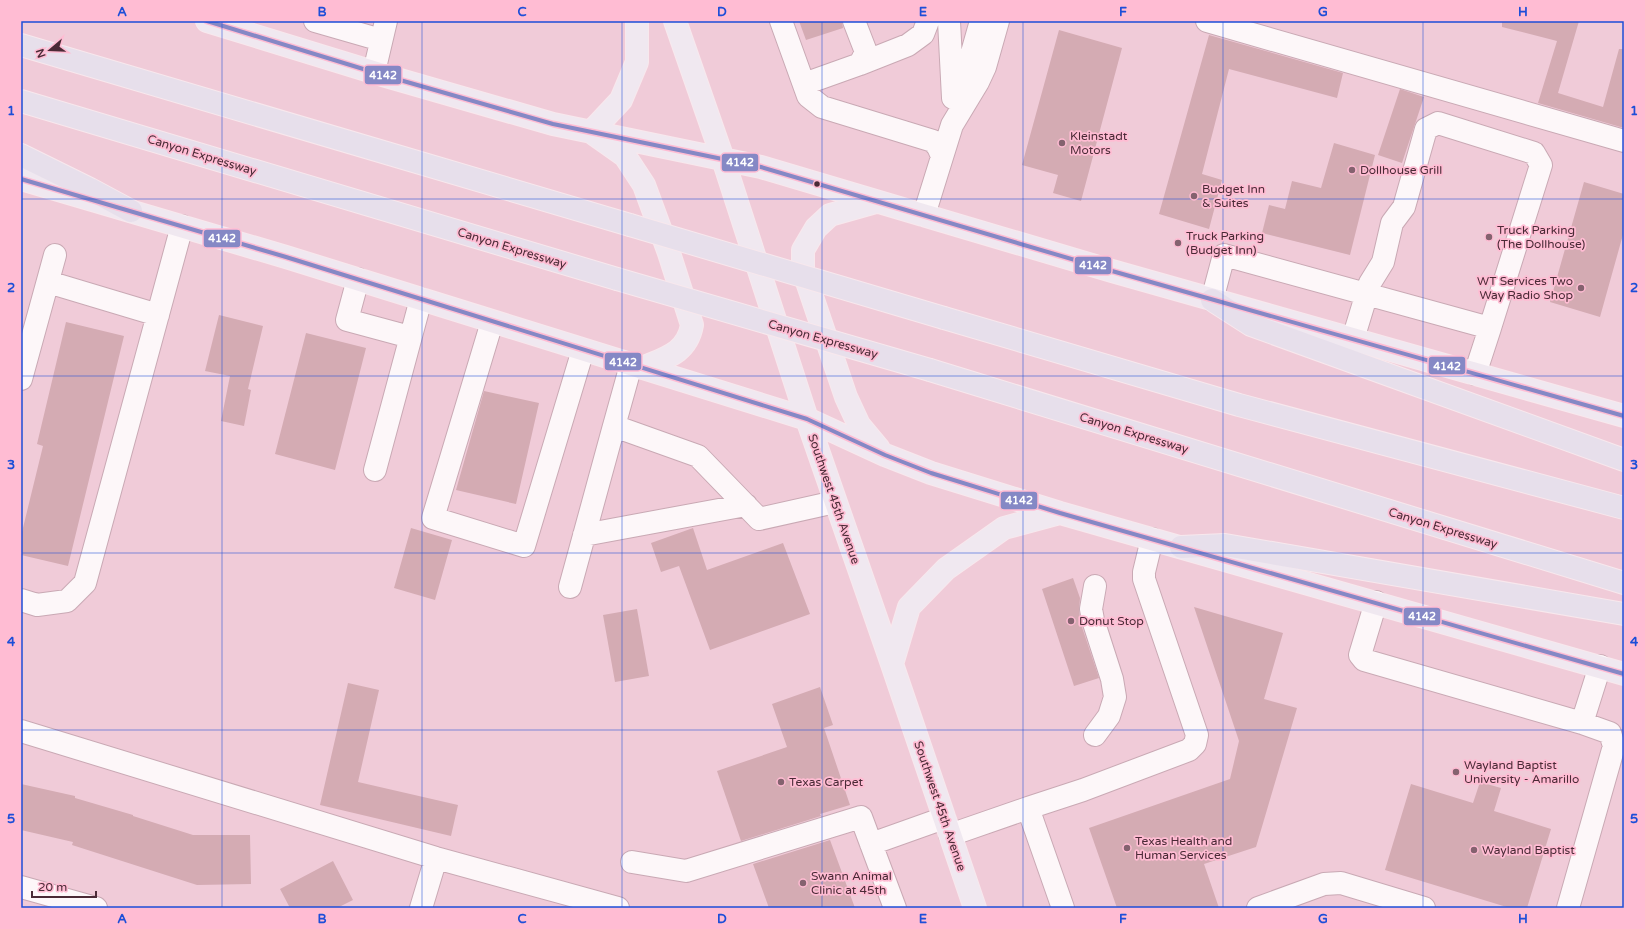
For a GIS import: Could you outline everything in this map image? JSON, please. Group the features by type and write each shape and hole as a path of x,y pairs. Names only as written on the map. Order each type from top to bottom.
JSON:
{"highway":[{"path":"21,45 1239,405 1624,508"},
{"name":"Canyon Expressway","path":"21,101 617,279 930,370 1624,583"},
{"path":"21,156 90,189 131,211"},
{"path":"1212,300 1251,325 1624,460"},
{"path":"1181,547 1225,545 1624,614"}],"main road":[{"path":"210,21 374,72 553,124 761,167 1212,300 1624,416"},
{"path":"591,132 621,100 637,62 637,21"},
{"name":"Southwest 45th Avenue","path":"675,21 723,160 807,419 892,664 974,908"},
{"path":"591,132 625,156 644,185 669,253 692,325 690,336 683,348 672,355 637,366"},
{"path":"21,179 358,279 807,419 885,455 931,473 1060,513 1624,674"},
{"path":"876,202 830,215 816,228 803,250 804,270 846,397 859,425 885,455"},
{"path":"892,664 909,607 946,569 1004,528 1060,513"}],"street":[{"path":"315,21 383,30 374,72"},
{"path":"781,21 808,96 822,107 933,141 938,147 942,156"},
{"path":"854,21 866,52 860,64"},
{"path":"804,84 908,45 923,34 928,21"},
{"path":"949,21 952,71 952,125"},
{"path":"952,71 963,21"},
{"path":"924,215 952,125 981,21"},
{"path":"952,125 981,77 998,21"},
{"path":"1207,21 1624,141"},
{"path":"1353,339 1370,283 1382,262 1392,223 1404,207 1426,129 1438,123 1534,153 1541,165 1475,374"},
{"path":"21,600 37,605 67,601 85,583 182,226"},
{"path":"21,379 55,255"},
{"path":"1212,300 1224,255 1490,328"},
{"path":"358,279 347,320 410,337"},
{"path":"48,282 158,315"},
{"path":"375,470 421,299"},
{"path":"492,322 433,518 524,546 583,350"},
{"path":"570,587 614,426 637,366"},
{"path":"614,426 698,456 760,519 836,502"},
{"path":"584,535 746,505"},
{"path":"871,844 1028,808 1083,790 1189,750 1195,744 1197,735 1144,578 1144,572 1152,539"},
{"path":"1095,586 1091,609 1093,620 1112,679 1115,697 1109,716 1095,735"},
{"path":"1376,602 1360,655 1364,660 1610,732 1614,746 1568,908"},
{"path":"1582,723 1600,666"},
{"path":"21,731 436,858 618,908"},
{"path":"1028,808 1063,908"},
{"path":"632,862 686,871 861,817 895,908"},
{"path":"421,908 436,858"},
{"path":"1258,908 1324,884 1341,883 1424,908"},
{"path":"21,886 96,908"}],"building":[{"path":"799,21 842,21 843,28 806,40"},
{"path":"1502,21 1579,21 1558,93 1603,107 1619,49 1624,49 1624,128 1538,103 1557,41 1502,27"},
{"path":"1059,30 1122,48 1081,201 1053,193 1058,175 1022,165"},
{"path":"1209,35 1343,73 1337,98 1229,69 1202,174 1222,180 1209,229 1159,214"},
{"path":"1400,89 1424,97 1402,163 1378,155"},
{"path":"1334,143 1375,155 1350,255 1262,233 1269,205 1285,209 1292,181 1321,188"},
{"path":"1584,182 1624,194 1624,231 1600,317 1550,302"},
{"path":"219,315 263,326 248,389 251,390 244,426 221,421 230,376 205,371"},
{"path":"66,322 124,336 68,566 21,555 21,536 43,446 37,444"},
{"path":"306,333 366,348 335,470 275,454"},
{"path":"484,391 539,403 516,504 456,490"},
{"path":"411,528 452,540 435,600 394,588"},
{"path":"693,528 707,570 783,543 810,614 710,650 679,566 661,572 651,543"},
{"path":"1073,578 1080,598 1079,611 1081,624 1099,678 1074,686 1042,589"},
{"path":"1194,607 1283,633 1264,699 1297,708 1256,847 1204,864 1219,908 1117,908 1089,828 1230,779 1239,741"},
{"path":"637,609 649,676 615,682 603,615"},
{"path":"348,683 379,690 358,782 458,805 451,836 320,805"},
{"name":"Texas Carpet","path":"820,687 833,725 824,728 850,805 820,814 821,816 741,841 717,771 787,747 772,704"},
{"path":"1480,782 1501,788 1494,811 1551,829 1527,908 1510,908 1385,870 1411,784 1473,803"},
{"path":"21,784 75,796 75,798 193,835 250,835 251,884 197,885 72,845 73,842 21,830"},
{"name":"Swann Animal Clinic at 45th","path":"830,840 855,908 769,908 753,864"},
{"path":"333,861 353,900 337,908 290,908 280,889"}],"transit line":[{"name":"4142","path":"207,21 386,76 553,124 761,167 1112,271 1624,416"},
{"name":"4142","path":"21,179 286,257 807,419 885,455 931,473 1060,513 1624,674"}],"place":[{"name":"Kleinstadt Motors","path":"1062,143"},
{"name":"Dollhouse Grill","path":"1352,170"},
{"name":"Budget Inn & Suites","path":"1194,196"},
{"name":"Truck Parking (The Dollhouse)","path":"1489,237"},
{"name":"Truck Parking (Budget Inn)","path":"1178,243"},
{"name":"WT Services Two Way Radio Shop","path":"1581,288"},
{"name":"Donut Stop","path":"1071,621"},
{"name":"Wayland Baptist University - Amarillo","path":"1456,772"},
{"name":"Texas Carpet","path":"781,782"},
{"name":"Texas Health and Human Services","path":"1127,848"},
{"name":"Wayland Baptist","path":"1474,850"},
{"name":"Swann Animal Clinic at 45th","path":"803,883"}]}
